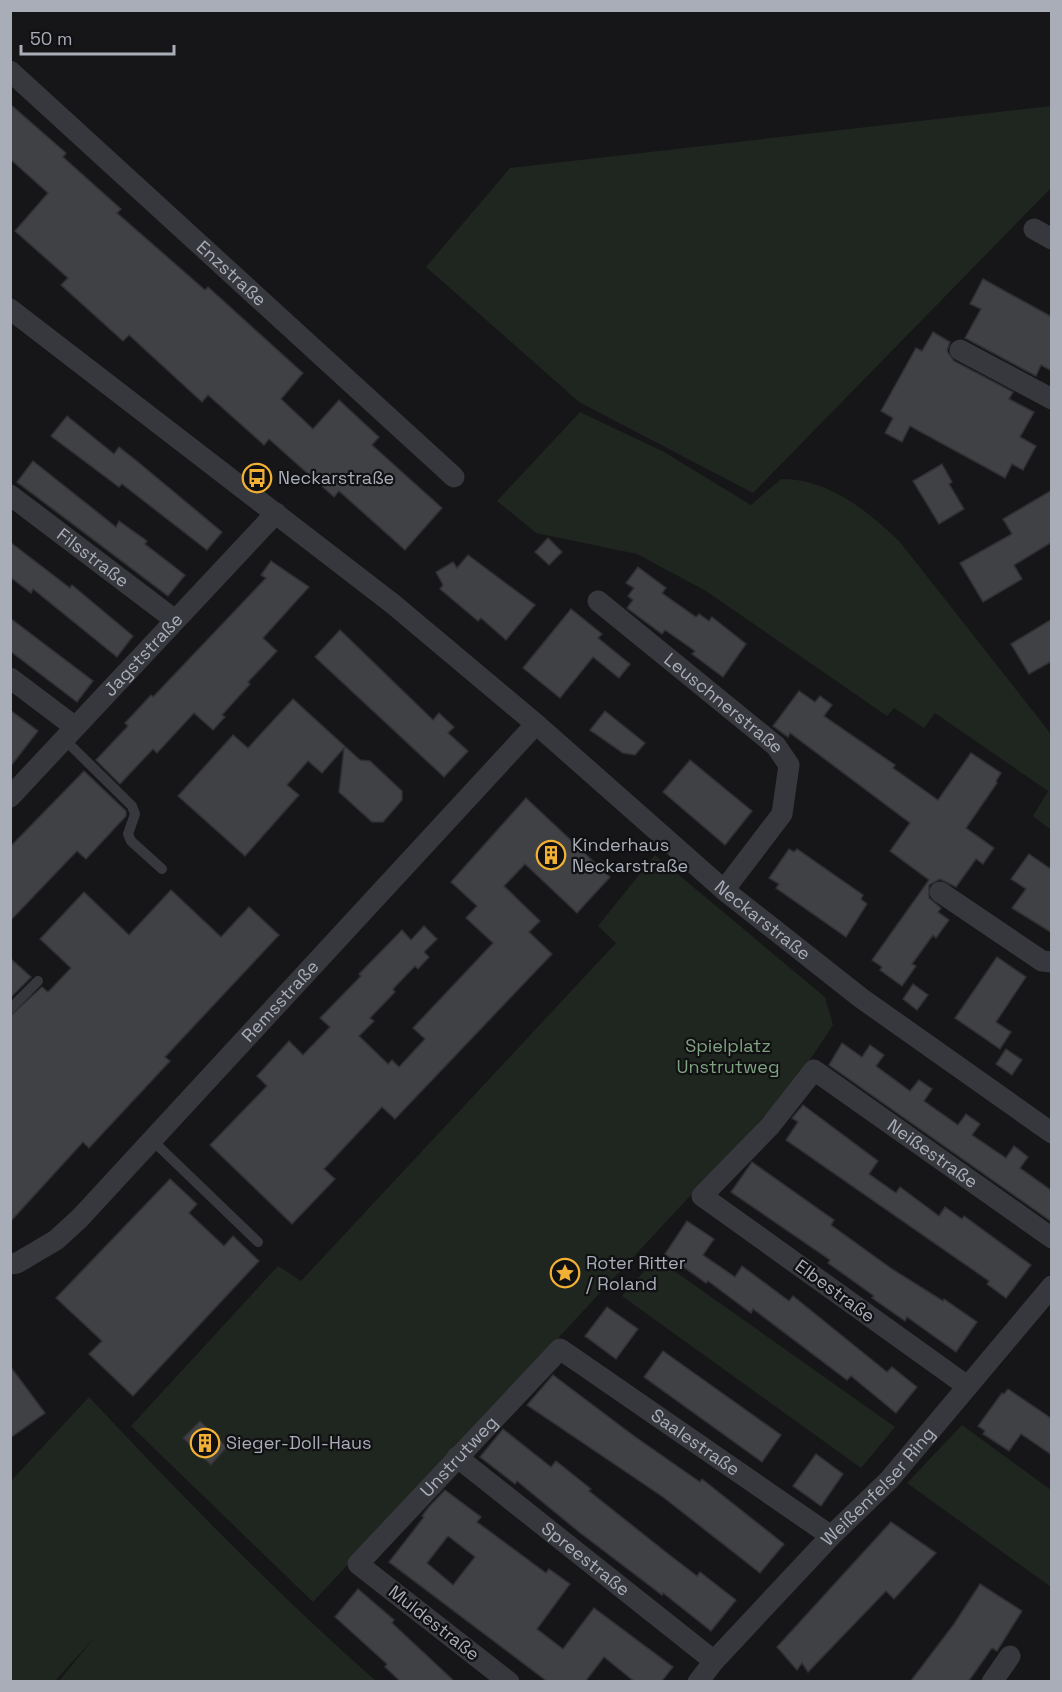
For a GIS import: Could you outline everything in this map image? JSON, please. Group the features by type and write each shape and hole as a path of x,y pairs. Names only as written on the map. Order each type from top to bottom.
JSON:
{"street":[{"name":"Enzstraße","path":"10,71 454,477"},
{"name":"Neckarstraße","path":"14,319 375,589 536,724 724,890 861,998 1052,1133"},
{"path":"960,350 1052,399"},
{"name":"Filsstraße","path":"10,495 175,620"},
{"name":"Jagststraße","path":"10,797 276,513"},
{"name":"Leuschnerstraße","path":"598,601 776,746 789,765 782,814 724,890"},
{"path":"10,678 70,733"},
{"name":"Remsstraße","path":"10,1264 17,1263 56,1240 152,1140 536,724"},
{"path":"939,892 1042,961 1052,962"},
{"name":"Elbestraße","path":"814,1070 770,1126 702,1196 967,1386"},
{"name":"Neißestraße","path":"814,1070 1052,1238"},
{"name":"Weißenfelser Ring","path":"699,1682 714,1660 831,1536 889,1480 1052,1286"},
{"name":"Unstrutweg","path":"358,1564 560,1349"},
{"name":"Saalestraße","path":"560,1349 831,1536"},
{"name":"Spreestraße","path":"457,1457 714,1660"},
{"name":"Muldestraße","path":"358,1564 509,1682"},
{"path":"993,1682 1010,1656"}],"lane":[{"path":"70,733 132,806 135,814 128,834 130,841 162,869"},
{"path":"10,1009 38,981"},
{"path":"152,1140 258,1242"}],"green space":[{"path":"1051,106 1051,188 753,493 579,402 426,267 510,168"},
{"path":"580,412 664,452 751,505 781,479 799,480 815,484 846,499 888,530 900,542 1051,734 1051,830 1033,816 1048,791 935,713 924,728 894,708 887,716 706,591 637,554 536,533 497,501"},
{"name":"Spielplatz Unstrutweg","path":"655,855 825,997 833,1025 794,1084 313,1602 131,1426 278,1266 301,1281 616,943 598,926"},
{"path":"656,1258 895,1427 861,1468 622,1296"},
{"path":"89,1397 229,1542 376,1681 59,1681 94,1638 55,1681 11,1681 11,1481"},
{"path":"962,1425 1051,1490 1051,1587 907,1483"}],"building":[{"path":"10,104 66,153 63,157 121,209 117,213 205,290 208,287 303,373 281,399 313,429 339,400 379,437 372,445 442,508 405,550 339,491 334,497 269,439 264,445 208,395 202,402 129,335 123,341 61,285 68,278 15,231 48,193 10,159"},
{"path":"983,279 1052,317 1052,371 1041,365 1036,376 965,338 981,309 970,304"},
{"path":"933,332 950,342 947,351 954,361 1013,392 1009,399 1034,412 1020,437 1036,446 1023,470 1012,464 1005,478 910,426 902,442 885,433 893,418 881,411 916,348 922,351"},
{"path":"67,416 114,454 119,447 222,532 207,550 122,484 119,487 51,436"},
{"path":"33,461 116,527 119,521 147,541 145,544 185,575 168,596 17,482"},
{"path":"942,464 952,482 949,484 964,509 939,524 913,481"},
{"path":"1052,490 1052,542 1014,565 1022,579 983,602 960,563 1012,534 1003,519"},
{"path":"548,538 562,552 549,565 535,552"},
{"path":"10,542 70,588 72,585 133,636 117,657 33,589 31,593 10,577"},
{"path":"468,555 535,605 506,640 481,618 478,621 440,589 443,585 436,572 453,562 457,568"},
{"path":"271,561 309,587 263,638 277,651 248,682 250,684 222,715 225,717 213,730 194,713 157,753 153,749 120,784 96,760 128,726 125,723 151,695 153,697 266,578 261,575"},
{"path":"638,567 666,588 662,593 696,617 699,614 709,621 712,617 746,644 723,677 692,654 695,651 665,630 662,634 627,608 633,600 628,596 634,588 626,583"},
{"path":"571,609 602,634 598,638 630,664 619,678 593,657 560,698 523,668"},
{"path":"10,618 93,681 77,702 10,651"},
{"path":"1052,619 1052,661 1029,674 1011,644"},
{"path":"340,630 433,720 439,713 454,727 448,733 468,751 444,777 315,657"},
{"path":"799,691 815,702 820,696 832,705 824,716 895,765 893,768 938,800 971,753 1001,773 997,783 966,828 994,848 983,864 976,859 956,887 940,879 929,885 929,898 941,908 938,912 949,920 936,938 933,935 912,964 916,966 902,986 880,970 882,967 872,960 929,880 890,851 910,823 790,733 788,737 773,726"},
{"path":"293,699 360,760 370,761 402,791 402,800 383,822 372,822 339,792 344,748 322,773 308,761 287,785 299,795 245,856 178,796 233,735 248,748"},
{"path":"10,710 38,731 10,767"},
{"path":"605,711 645,743 635,755 623,753 590,730"},
{"path":"690,760 752,811 725,845 663,792"},
{"path":"84,771 126,811 126,816 86,859 77,851 10,921 10,847"},
{"path":"526,798 610,877 577,913 525,864 504,886 540,921 529,932 552,954 395,1119 382,1107 324,1169 335,1179 292,1224 210,1145 267,1086 257,1076 289,1041 303,1055 330,1027 320,1018 361,976 359,974 402,930 411,940 424,926 437,939 424,952 429,957 418,969 415,966 393,989 395,992 370,1018 374,1021 359,1036 388,1064 392,1060 399,1067 425,1039 413,1028 493,943 466,918 477,906 451,882"},
{"path":"789,849 794,852 797,849 863,895 861,899 867,904 846,937 776,888 779,884 769,878"},
{"path":"1029,854 1052,870 1052,933 1012,908 1026,889 1011,879"},
{"path":"171,890 221,937 249,907 279,935 165,1057 170,1061 89,1148 83,1142 10,1222 10,1016 42,987 48,992 71,968 40,939 84,892 129,935"},
{"path":"997,957 1026,977 996,1022 1011,1032 1000,1049 955,1018"},
{"path":"10,958 31,977 10,998"},
{"path":"913,984 928,995 917,1010 903,999"},
{"path":"842,1043 862,1057 870,1045 884,1055 876,1066 910,1091 919,1080 932,1089 924,1101 958,1125 966,1114 980,1124 972,1135 1006,1158 1014,1146 1028,1157 1020,1168 1052,1191 1052,1222 829,1065"},
{"path":"1006,1049 1022,1060 1012,1075 996,1064"},
{"path":"803,1105 878,1161 869,1174 896,1193 900,1187 939,1216 945,1207 962,1219 964,1216 1031,1265 1006,1298 987,1284 989,1281 786,1140 798,1122 792,1118"},
{"path":"752,1162 834,1220 831,1225 892,1269 943,1301 944,1299 977,1322 956,1352 907,1317 905,1321 872,1298 874,1296 828,1263 830,1260 731,1192"},
{"path":"170,1179 197,1204 189,1213 224,1246 233,1236 259,1261 133,1396 89,1354 102,1341 56,1298"},
{"path":"687,1221 714,1239 703,1255 735,1277 742,1266 789,1301 793,1296 887,1372 892,1367 917,1387 896,1413 851,1376 847,1380 753,1309 751,1313 708,1281 706,1283 665,1254"},
{"path":"607,1307 638,1329 616,1359 585,1336"},
{"path":"663,1351 781,1435 762,1462 644,1377"},
{"path":"10,1366 45,1413 10,1438"},
{"path":"553,1375 634,1436 700,1482 702,1479 784,1544 760,1573 663,1497 527,1405"},
{"path":"1008,1389 1052,1419 1052,1455 1021,1434 1009,1451 983,1434 985,1431 978,1426 1002,1393 1004,1394"},
{"name":"Sieger-Doll-Haus","path":"200,1421 227,1447 211,1465 183,1438"},
{"path":"503,1429 551,1467 556,1461 591,1489 589,1491 667,1553 697,1576 700,1572 736,1600 711,1631 579,1532 517,1481 515,1484 480,1457"},
{"path":"816,1454 843,1474 821,1506 793,1486"},
{"path":"445,1490 481,1517 477,1522 546,1573 549,1569 570,1584 537,1629 563,1649 594,1608 673,1667 661,1682 635,1682 604,1657 585,1682 548,1682 389,1562 424,1517 422,1516","holes":["448,1536 475,1557 453,1585 427,1563"]},
{"path":"891,1522 936,1553 894,1599 886,1591 808,1672 802,1663 797,1670 777,1647"},
{"path":"980,1584 1022,1611 997,1651 992,1648 968,1682 910,1682 954,1624"},
{"path":"358,1589 394,1620 392,1623 455,1682 401,1682 385,1667 387,1664 335,1617"}],"place":[{"name":"Neckarstraße","path":"257,478"},
{"name":"Kinderhaus Neckarstraße","path":"551,855"},
{"name":"Roter Ritter / Roland","path":"565,1273"},
{"name":"Sieger-Doll-Haus","path":"205,1443"}]}
